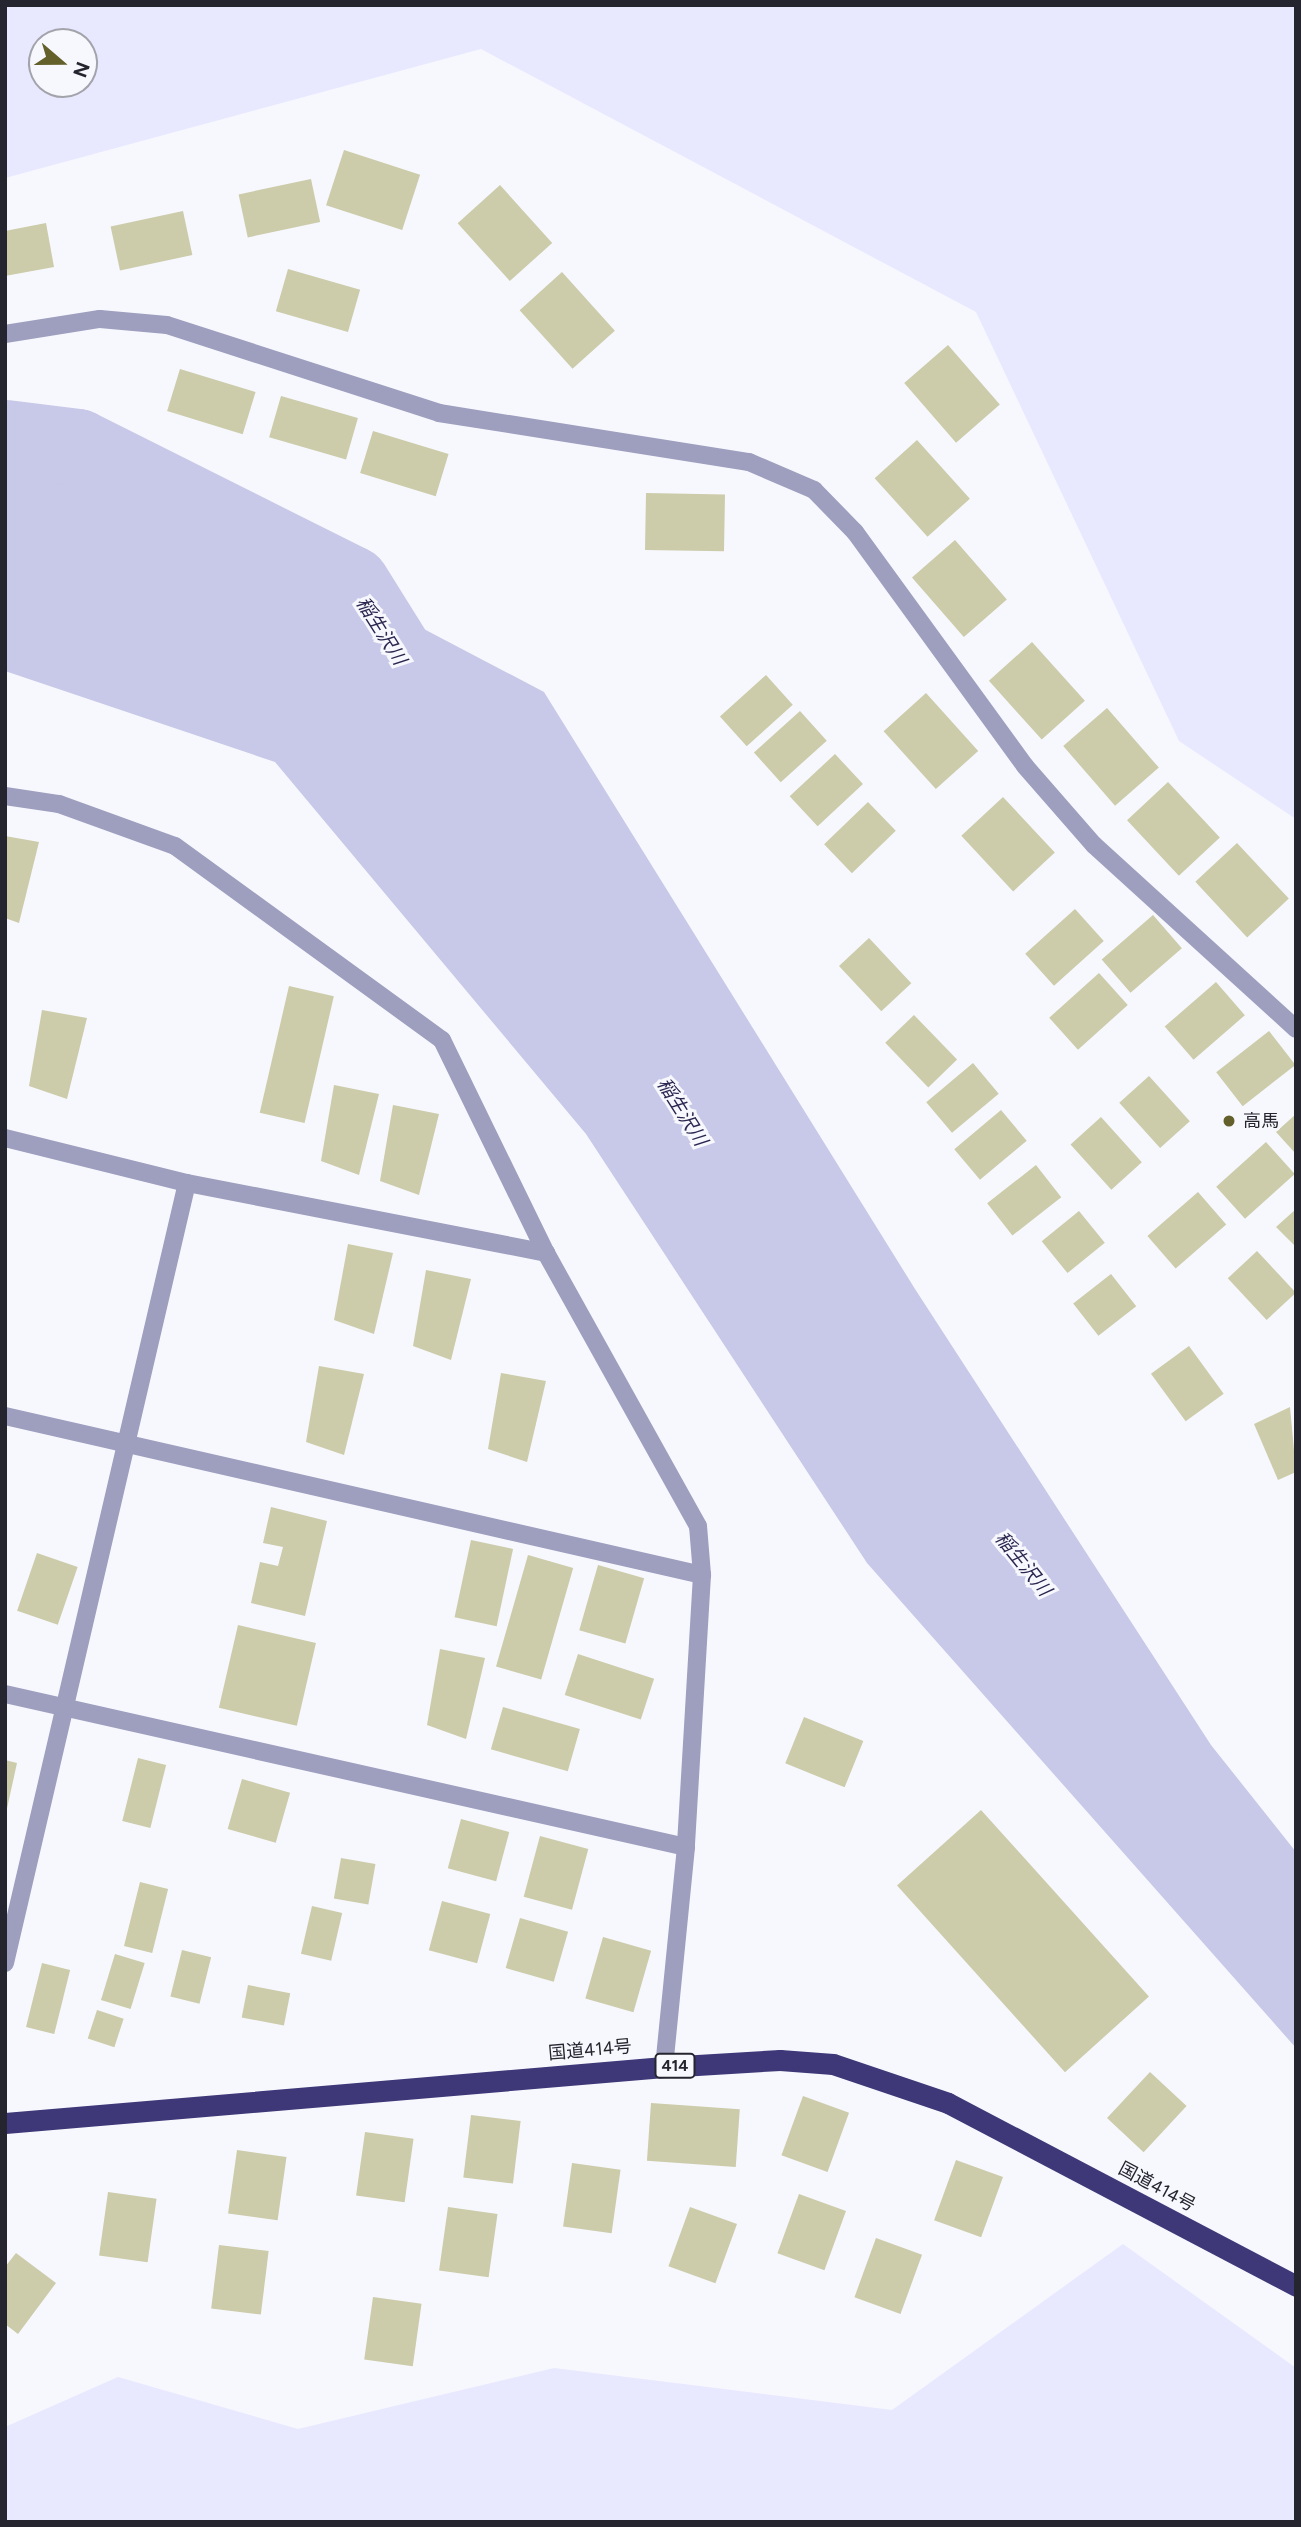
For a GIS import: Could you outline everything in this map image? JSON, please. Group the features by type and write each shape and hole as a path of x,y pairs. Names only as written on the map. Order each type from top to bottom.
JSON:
{"highway":[{"name":"国道414号","path":"5,2123 664,2067 780,2060 880,2077 948,2103 1296,2286"}],"street":[{"path":"5,334 100,319 167,325 439,413 749,462 814,490 855,532 1025,766 1094,845 1296,1028"},
{"path":"5,796 59,804 175,846 442,1040 546,1253 698,1526 702,1575 686,1847 664,2067"},
{"path":"5,1138 187,1183 546,1253"},
{"path":"5,1963 187,1183"},
{"path":"5,1416 126,1446 702,1575"},
{"path":"5,1694 686,1847"}],"shaded area":[{"path":"5,5 1296,5 1296,819 1179,741 976,312 481,49 5,178"},
{"path":"1123,2244 1296,2368 1296,2522 5,2522 5,2427 118,2377 298,2429 554,2368 892,2410"}],"water":[{"path":"5,442 77,447 544,692 915,1289 1211,1745 1296,1852 1296,2048 867,1563 586,1134 275,762 5,671"}],"building":[{"path":"344,150 420,175 402,230 326,205"},
{"path":"311,179 320,222 248,237 239,194"},
{"path":"500,185 552,243 510,281 458,223"},
{"path":"183,211 192,255 120,270 111,226"},
{"path":"46,223 54,267 5,276 5,231"},
{"path":"288,269 360,290 348,332 276,311"},
{"path":"562,272 615,331 573,369 520,310"},
{"path":"948,345 1000,405 956,443 904,383"},
{"path":"180,369 256,392 243,434 167,411"},
{"path":"281,396 358,418 346,459 269,437"},
{"path":"373,431 449,454 436,496 360,473"},
{"path":"917,440 970,499 928,537 875,478"},
{"path":"646,493 725,494 724,551 645,550"},
{"path":"955,540 1007,600 964,637 912,577"},
{"path":"1032,642 1085,701 1042,740 989,681"},
{"path":"766,675 793,705 747,746 720,716"},
{"path":"926,693 978,751 936,789 884,731"},
{"path":"1107,708 1159,768 1115,806 1063,746"},
{"path":"800,711 827,741 781,782 754,752"},
{"path":"835,754 863,784 818,826 790,796"},
{"path":"1168,782 1220,838 1179,876 1127,820"},
{"path":"1003,797 1055,853 1013,891 961,836"},
{"path":"868,802 896,831 852,873 824,844"},
{"path":"5,836 39,842 19,923 5,918"},
{"path":"1237,843 1289,899 1247,937 1195,882"},
{"path":"1075,909 1104,941 1054,986 1025,954"},
{"path":"1153,915 1182,948 1131,993 1102,960"},
{"path":"869,938 911,983 881,1011 839,966"},
{"path":"1099,973 1128,1005 1078,1050 1049,1018"},
{"path":"1216,982 1245,1015 1194,1060 1165,1027"},
{"path":"289,986 334,996 305,1123 260,1113"},
{"path":"42,1010 87,1018 67,1099 29,1086"},
{"path":"914,1015 957,1060 928,1087 885,1043"},
{"path":"1269,1031 1295,1065 1243,1106 1216,1072"},
{"path":"973,1063 999,1094 952,1133 926,1102"},
{"path":"1149,1076 1190,1121 1160,1148 1119,1103"},
{"path":"334,1085 379,1094 359,1175 321,1161"},
{"path":"393,1105 439,1114 419,1195 380,1181"},
{"path":"1001,1110 1027,1141 980,1180 954,1149"},
{"path":"1296,1114 1296,1154 1276,1132"},
{"path":"1101,1117 1142,1162 1111,1190 1071,1144"},
{"path":"1266,1142 1295,1174 1245,1219 1216,1187"},
{"path":"1036,1165 1061,1197 1012,1235 987,1203"},
{"path":"1198,1192 1226,1224 1176,1268 1147,1236"},
{"path":"1296,1209 1296,1247 1276,1227"},
{"path":"1079,1211 1105,1243 1067,1273 1042,1241"},
{"path":"348,1244 393,1253 374,1334 334,1320"},
{"path":"1257,1251 1296,1293 1267,1320 1228,1278"},
{"path":"426,1270 471,1279 451,1360 413,1346"},
{"path":"1111,1274 1136,1306 1098,1336 1073,1304"},
{"path":"1189,1346 1224,1394 1186,1421 1151,1374"},
{"path":"319,1366 364,1374 344,1455 306,1442"},
{"path":"501,1373 546,1381 527,1462 488,1449"},
{"path":"1290,1407 1296,1472 1278,1480 1254,1424"},
{"path":"271,1507 327,1521 305,1616 251,1603 260,1562 278,1566 283,1547 263,1543"},
{"path":"471,1540 513,1549 497,1626 455,1617"},
{"path":"37,1553 78,1567 58,1625 17,1611"},
{"path":"528,1555 573,1568 541,1679 496,1667"},
{"path":"598,1565 644,1578 625,1644 579,1630"},
{"path":"238,1625 316,1643 297,1726 219,1708"},
{"path":"440,1649 485,1658 466,1739 427,1725"},
{"path":"578,1654 654,1679 641,1720 565,1695"},
{"path":"503,1707 580,1729 568,1771 491,1749"},
{"path":"804,1717 863,1741 845,1787 785,1763"},
{"path":"138,1758 166,1765 150,1828 122,1821"},
{"path":"5,1760 17,1763 6,1813 5,1813"},
{"path":"242,1779 290,1793 276,1843 228,1829"},
{"path":"981,1810 1149,1997 1065,2072 897,1886"},
{"path":"461,1819 509,1832 496,1881 448,1868"},
{"path":"540,1836 588,1849 572,1910 524,1897"},
{"path":"341,1858 375,1864 368,1904 334,1898"},
{"path":"140,1882 168,1889 152,1953 124,1946"},
{"path":"442,1901 490,1914 477,1963 429,1950"},
{"path":"312,1906 342,1913 331,1961 301,1954"},
{"path":"520,1918 568,1932 554,1982 506,1968"},
{"path":"603,1937 651,1951 633,2012 585,1999"},
{"path":"182,1950 211,1957 199,2004 170,1997"},
{"path":"115,1954 145,1963 131,2009 101,2000"},
{"path":"42,1963 70,1970 54,2034 26,2027"},
{"path":"248,1985 290,1993 284,2026 242,2017"},
{"path":"97,2010 124,2019 114,2047 88,2039"},
{"path":"1150,2072 1187,2106 1144,2152 1107,2118"},
{"path":"803,2096 849,2113 827,2172 781,2155"},
{"path":"651,2103 740,2109 736,2167 647,2161"},
{"path":"471,2115 521,2121 513,2184 463,2178"},
{"path":"365,2132 414,2139 405,2202 356,2195"},
{"path":"237,2150 287,2157 278,2220 228,2213"},
{"path":"956,2160 1003,2177 981,2237 934,2220"},
{"path":"572,2163 621,2170 612,2233 563,2226"},
{"path":"108,2192 157,2199 148,2262 99,2255"},
{"path":"799,2194 846,2211 824,2270 777,2253"},
{"path":"448,2207 498,2214 489,2277 439,2270"},
{"path":"690,2207 737,2224 715,2283 668,2266"},
{"path":"876,2238 922,2255 900,2314 854,2297"},
{"path":"219,2245 269,2251 261,2315 211,2309"},
{"path":"16,2253 56,2283 18,2334 5,2324 5,2267"},
{"path":"373,2297 422,2304 413,2366 364,2359"}],"waterway":[{"name":"稲生沢川","path":"5,438 77,447 351,584 414,685"}],"place":[{"name":"高馬","path":"1229,1121"}]}
